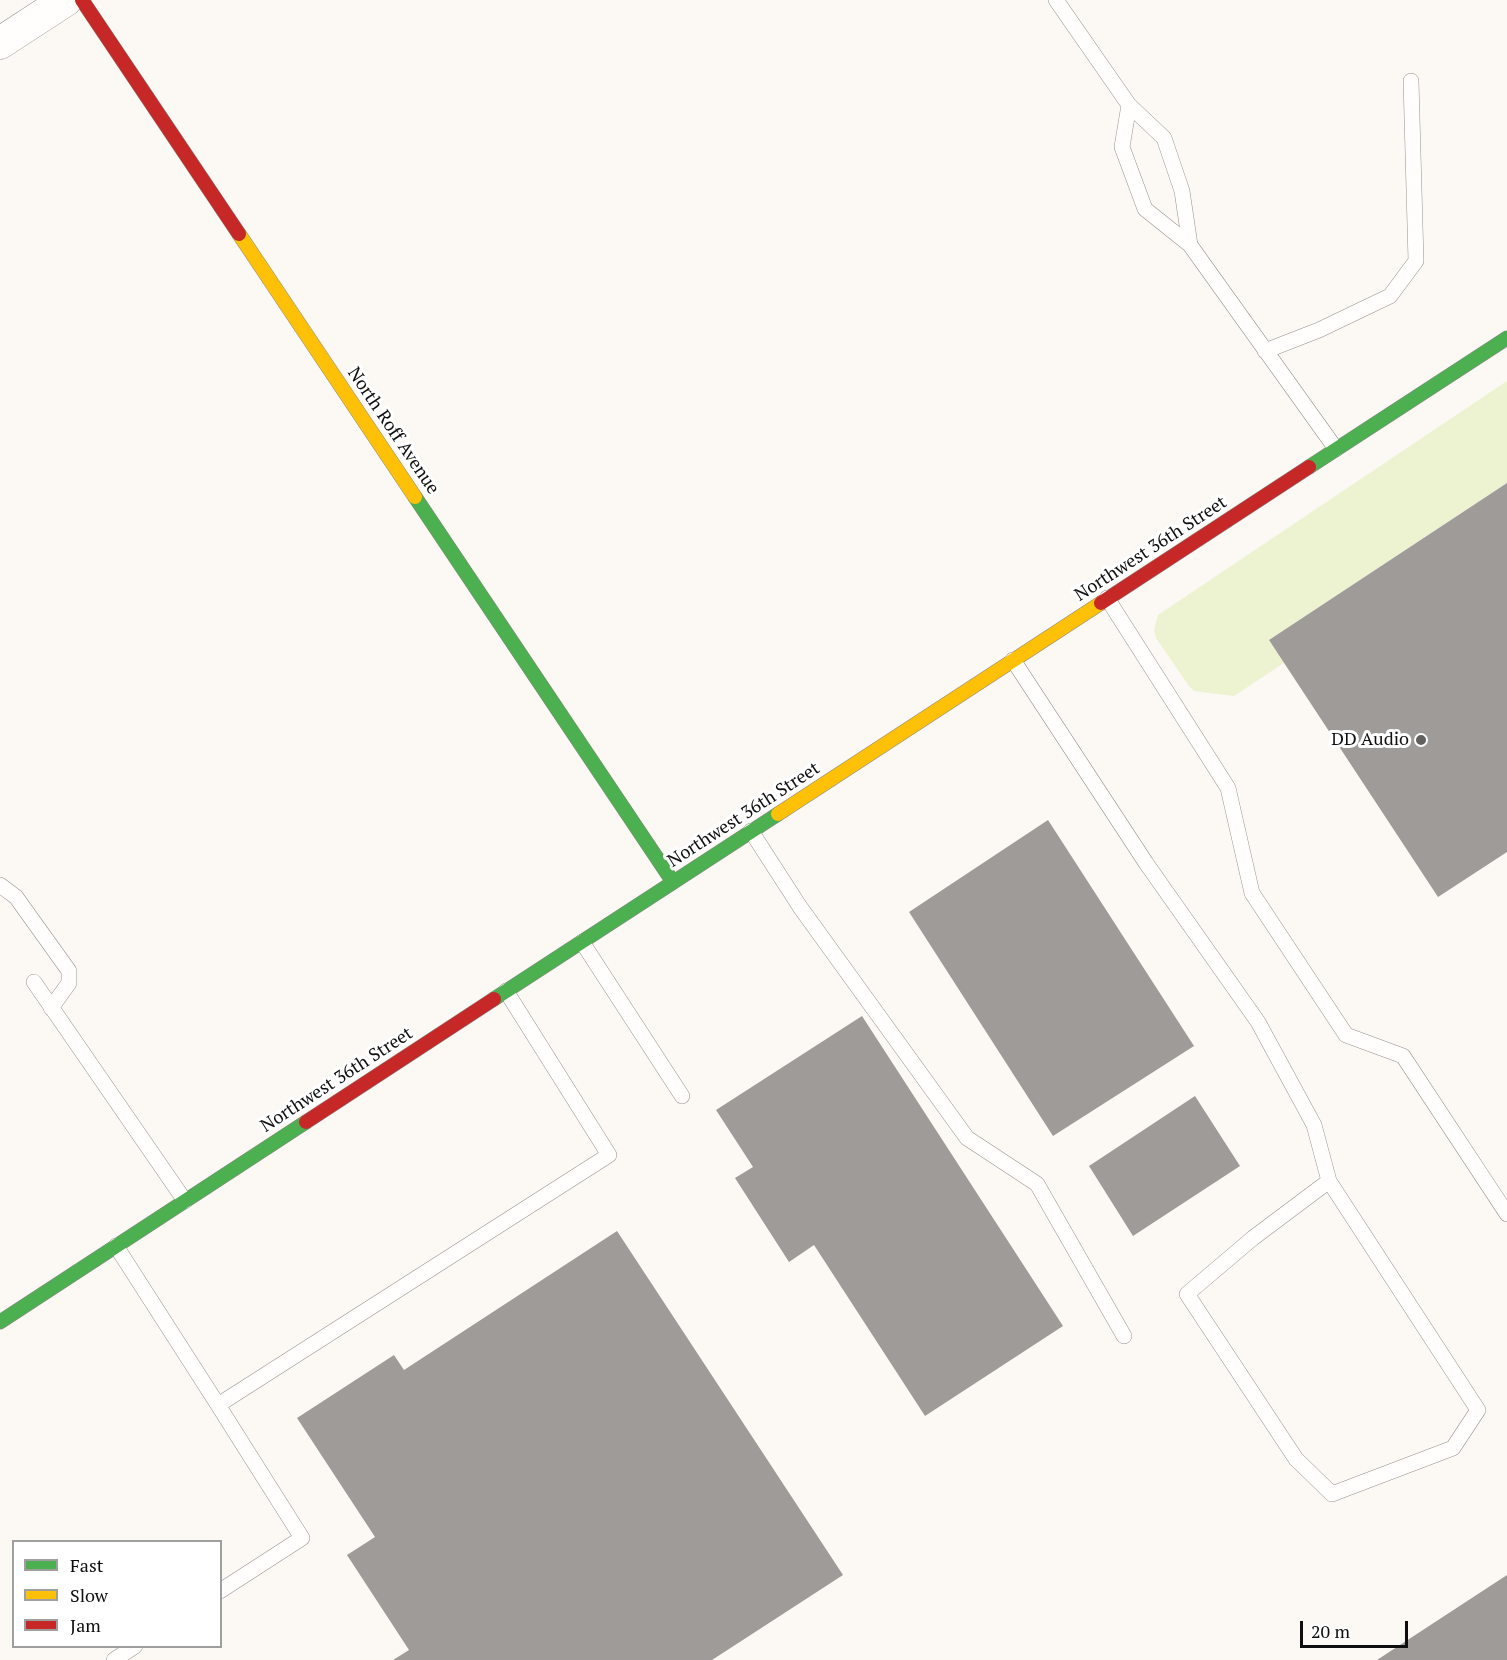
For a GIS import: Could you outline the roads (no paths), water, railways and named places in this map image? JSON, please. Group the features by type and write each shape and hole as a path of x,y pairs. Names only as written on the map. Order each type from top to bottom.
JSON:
{"main road":[{"name":"North Roff Avenue","path":"82,0 673,882"},
{"name":"Northwest 36th Street","path":"0,1322 1507,338"}],"street":[{"path":"0,43 66,0"}],"lane":[{"path":"1056,0 1129,105 1164,138 1182,191 1190,245"},
{"path":"1265,351 1319,330 1390,296 1416,261 1411,81"},
{"path":"1129,105 1122,147 1146,209 1190,245 1336,449"},
{"path":"1107,598 1228,788 1252,893 1346,1035 1403,1056 1507,1214"},
{"path":"1013,660 1146,863 1258,1022 1314,1125 1329,1181 1478,1410 1453,1448 1332,1494 1296,1459 1187,1294 1253,1238 1329,1181"},
{"path":"751,831 800,907 967,1138 1037,1184 1124,1336"},
{"path":"0,885 16,897 69,971 69,983 51,1008"},
{"path":"582,942 682,1096"},
{"path":"34,982 185,1201"},
{"path":"218,1405 609,1155 506,991"},
{"path":"116,1246 302,1538 222,1590"},
{"path":"114,1660 133,1648"}],"place":[{"name":"DD Audio","path":"1421,740"}]}
